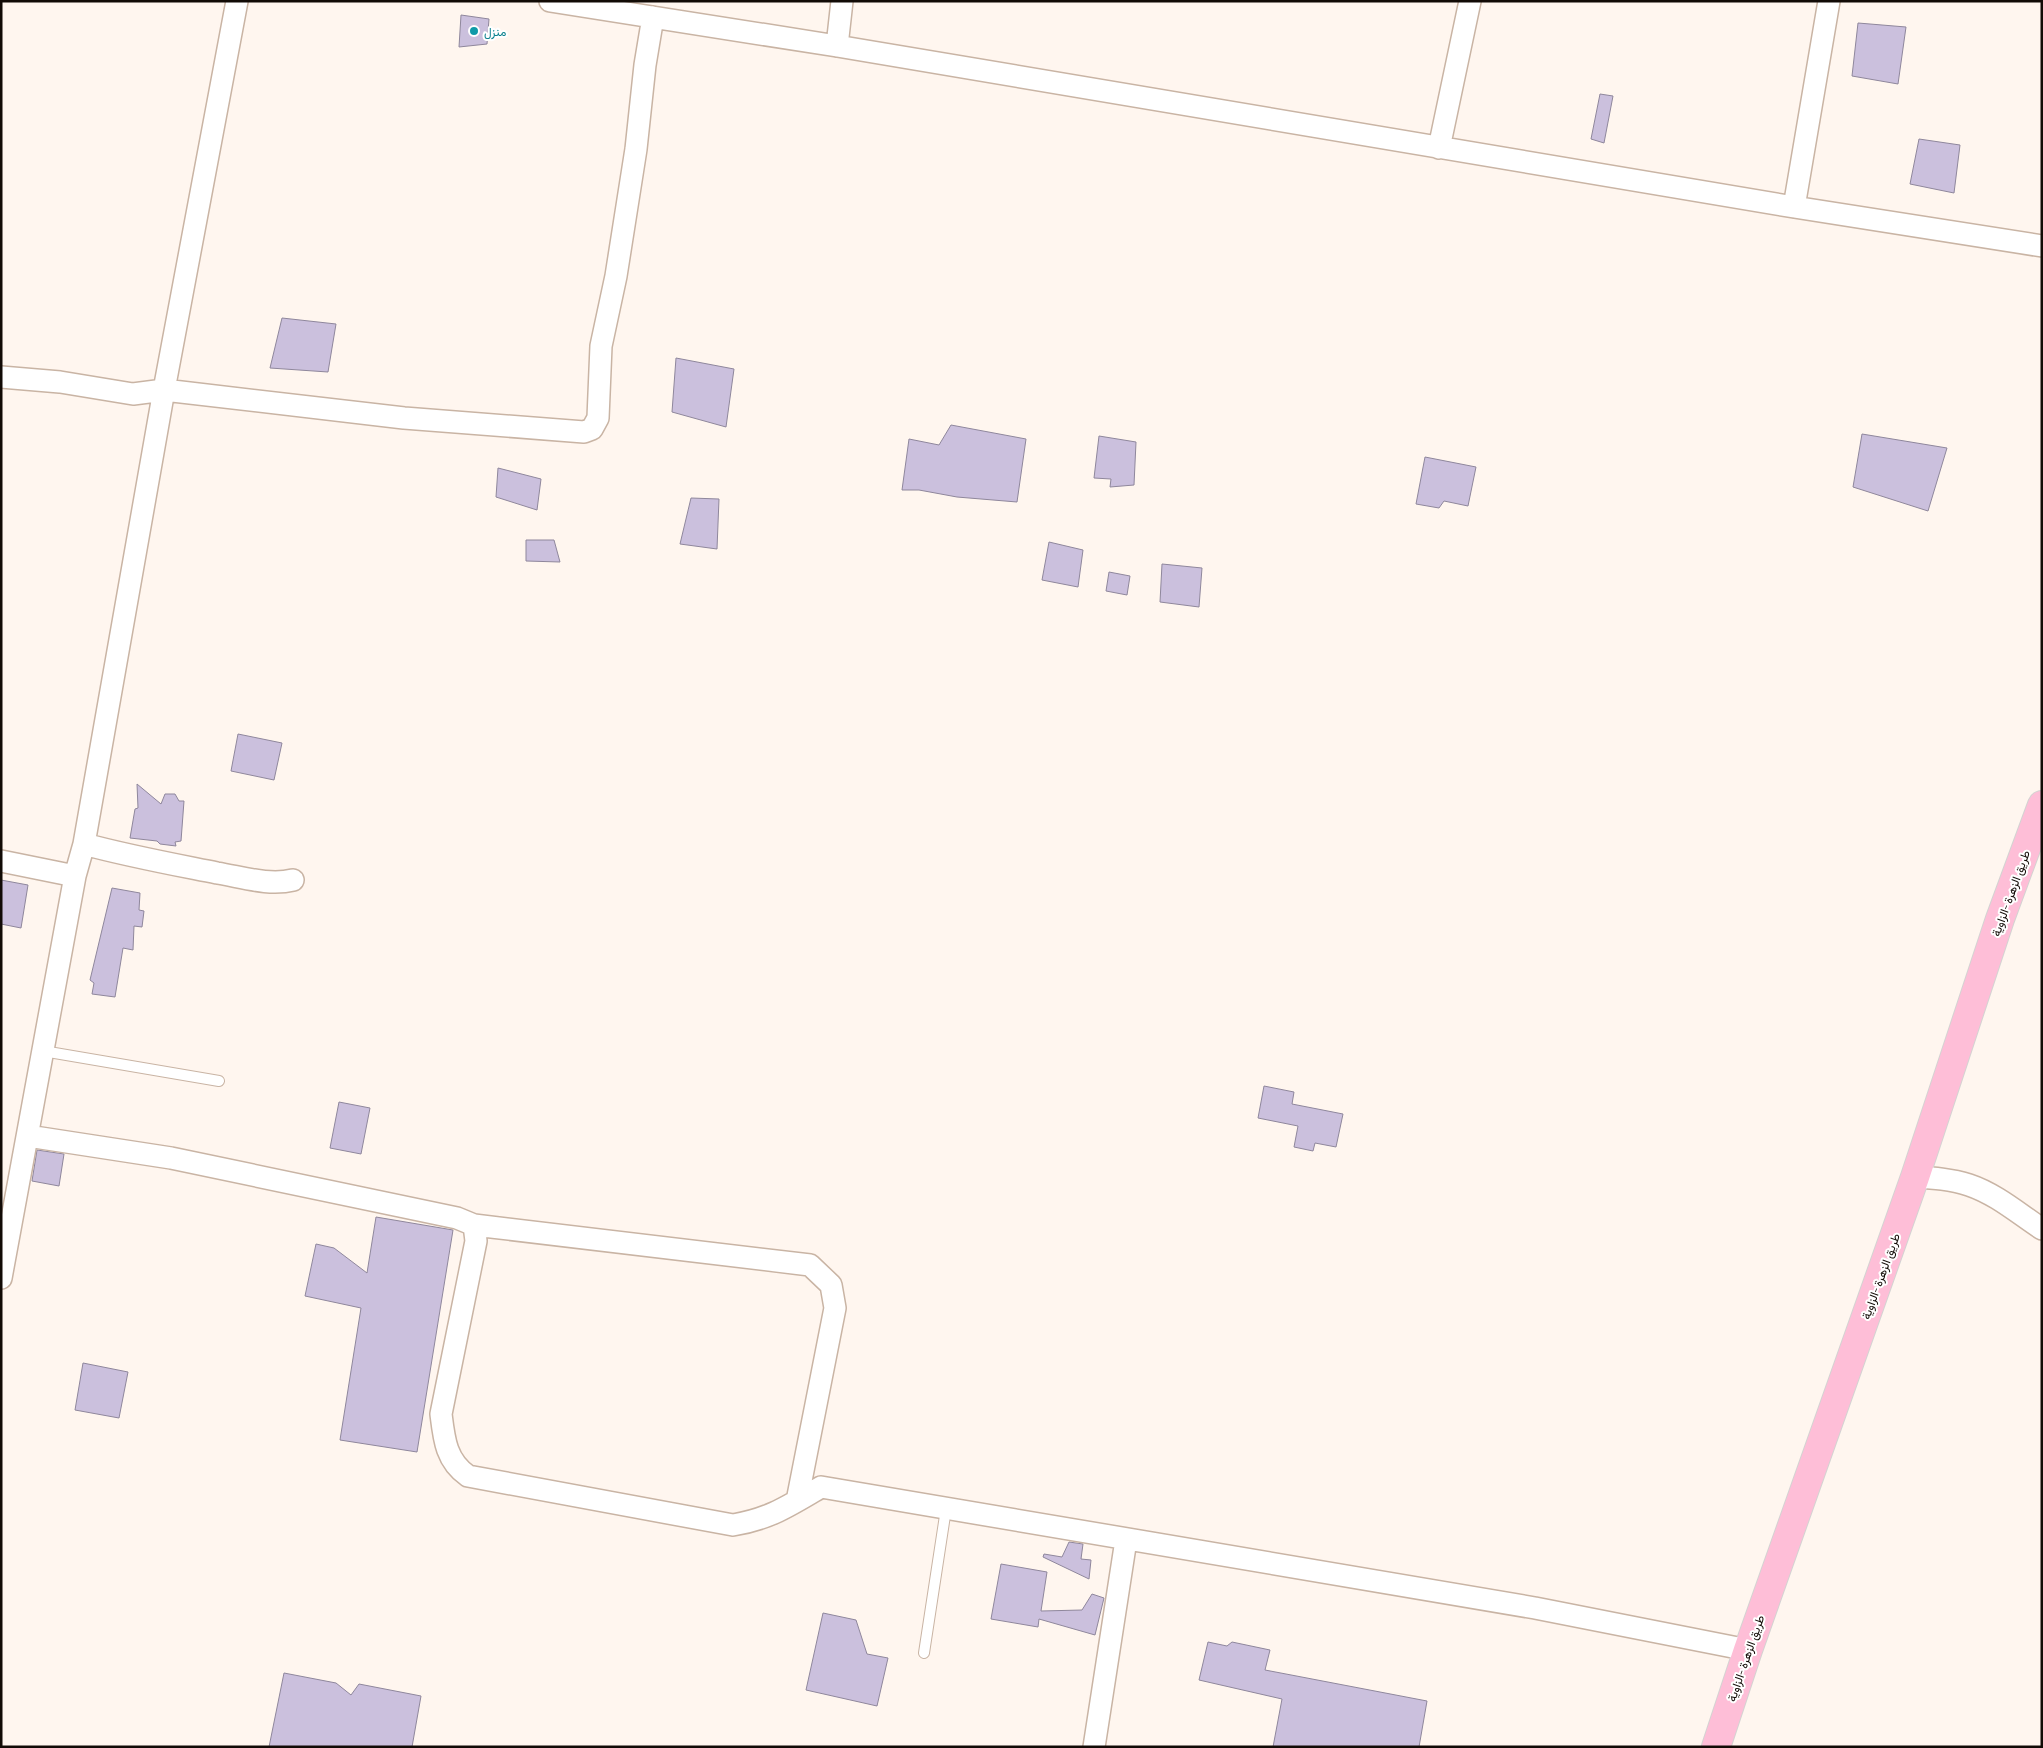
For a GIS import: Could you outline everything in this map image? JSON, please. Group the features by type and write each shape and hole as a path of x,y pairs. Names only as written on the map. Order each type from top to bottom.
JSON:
{"main road":[{"name":"طريق الزهرة -الزاوية","path":"1716,1747 1748,1650 1915,1177 2000,919 2036,844 2042,806"}],"street":[{"path":"1,1278 75,876 84,844 164,390 237,1"},
{"path":"550,1 837,46 1794,207 2042,246"},
{"path":"837,46 842,1"},
{"path":"1439,148 1470,1"},
{"path":"1794,207 1829,1"},
{"path":"1,377 60,382 133,394 164,390 404,418 584,432 592,430 598,418 601,346 616,276 636,149 645,65 653,16"},
{"path":"84,844 131,856 237,876 279,883 293,880"},
{"path":"1,861 75,876"},
{"path":"28,1136 171,1158 458,1218 474,1225 810,1265 831,1285 835,1308 797,1501"},
{"path":"1915,1177 1948,1180 1970,1186 1997,1199 2042,1230"},
{"path":"474,1225 476,1241 441,1414 445,1441 456,1468 468,1476 733,1525 754,1522 778,1513 822,1487 1535,1608 1748,1650"},
{"path":"1094,1747 1126,1540"}],"lane":[{"path":"43,1051 219,1081"},
{"path":"924,1653 946,1509"}],"building":[{"name":"منزل","path":"461,15 489,19 487,44 459,47"},
{"path":"1858,23 1906,27 1898,84 1852,76"},
{"path":"1600,94 1613,96 1604,143 1591,139"},
{"path":"1919,139 1960,145 1954,193 1910,184"},
{"path":"282,318 336,324 328,372 270,368"},
{"path":"676,358 734,369 726,427 672,412"},
{"path":"951,425 1026,439 1017,502 957,497 919,490 902,490 909,439 939,445"},
{"path":"1862,434 1947,448 1928,511 1853,487"},
{"path":"1099,436 1136,442 1134,485 1110,487 1111,479 1094,478"},
{"path":"1425,457 1476,467 1468,506 1444,501 1439,508 1416,504"},
{"path":"498,468 541,479 537,510 496,497"},
{"path":"691,498 719,499 717,549 680,544"},
{"path":"526,540 554,540 560,562 526,561"},
{"path":"1049,542 1083,550 1078,587 1042,580"},
{"path":"1162,564 1202,568 1199,607 1160,602"},
{"path":"1109,572 1130,576 1127,595 1106,591"},
{"path":"238,734 282,743 274,780 231,771"},
{"path":"137,784 161,804 165,794 175,794 179,801 184,801 181,841 175,842 176,846 160,844 157,841 130,838 135,809 138,808"},
{"path":"1,880 28,885 21,928 1,924"},
{"path":"112,888 140,893 139,910 144,911 142,927 134,926 133,950 123,948 115,997 92,994 94,983 90,980"},
{"path":"1264,1086 1294,1092 1292,1104 1343,1114 1336,1147 1315,1143 1313,1151 1294,1147 1298,1126 1258,1118"},
{"path":"339,1102 370,1108 361,1154 330,1148"},
{"path":"37,1150 64,1154 59,1186 32,1181"},
{"path":"376,1217 453,1230 417,1452 340,1440 361,1308 305,1296 316,1244 334,1248 367,1273"},
{"path":"83,1363 128,1372 119,1418 75,1410"},
{"path":"1069,1542 1083,1544 1081,1559 1091,1560 1089,1579 1043,1557 1044,1554 1062,1557"},
{"path":"1001,1564 1047,1572 1041,1611 1082,1610 1092,1594 1104,1598 1095,1635 1039,1619 1038,1627 991,1619"},
{"path":"823,1613 856,1620 867,1654 888,1658 877,1706 806,1690"},
{"path":"1208,1642 1227,1646 1232,1642 1270,1650 1265,1670 1427,1701 1419,1747 1273,1747 1282,1699 1199,1680"},
{"path":"284,1673 336,1683 351,1695 359,1684 421,1696 412,1747 269,1747"}],"place":[{"name":"منزل","path":"474,31"}]}
